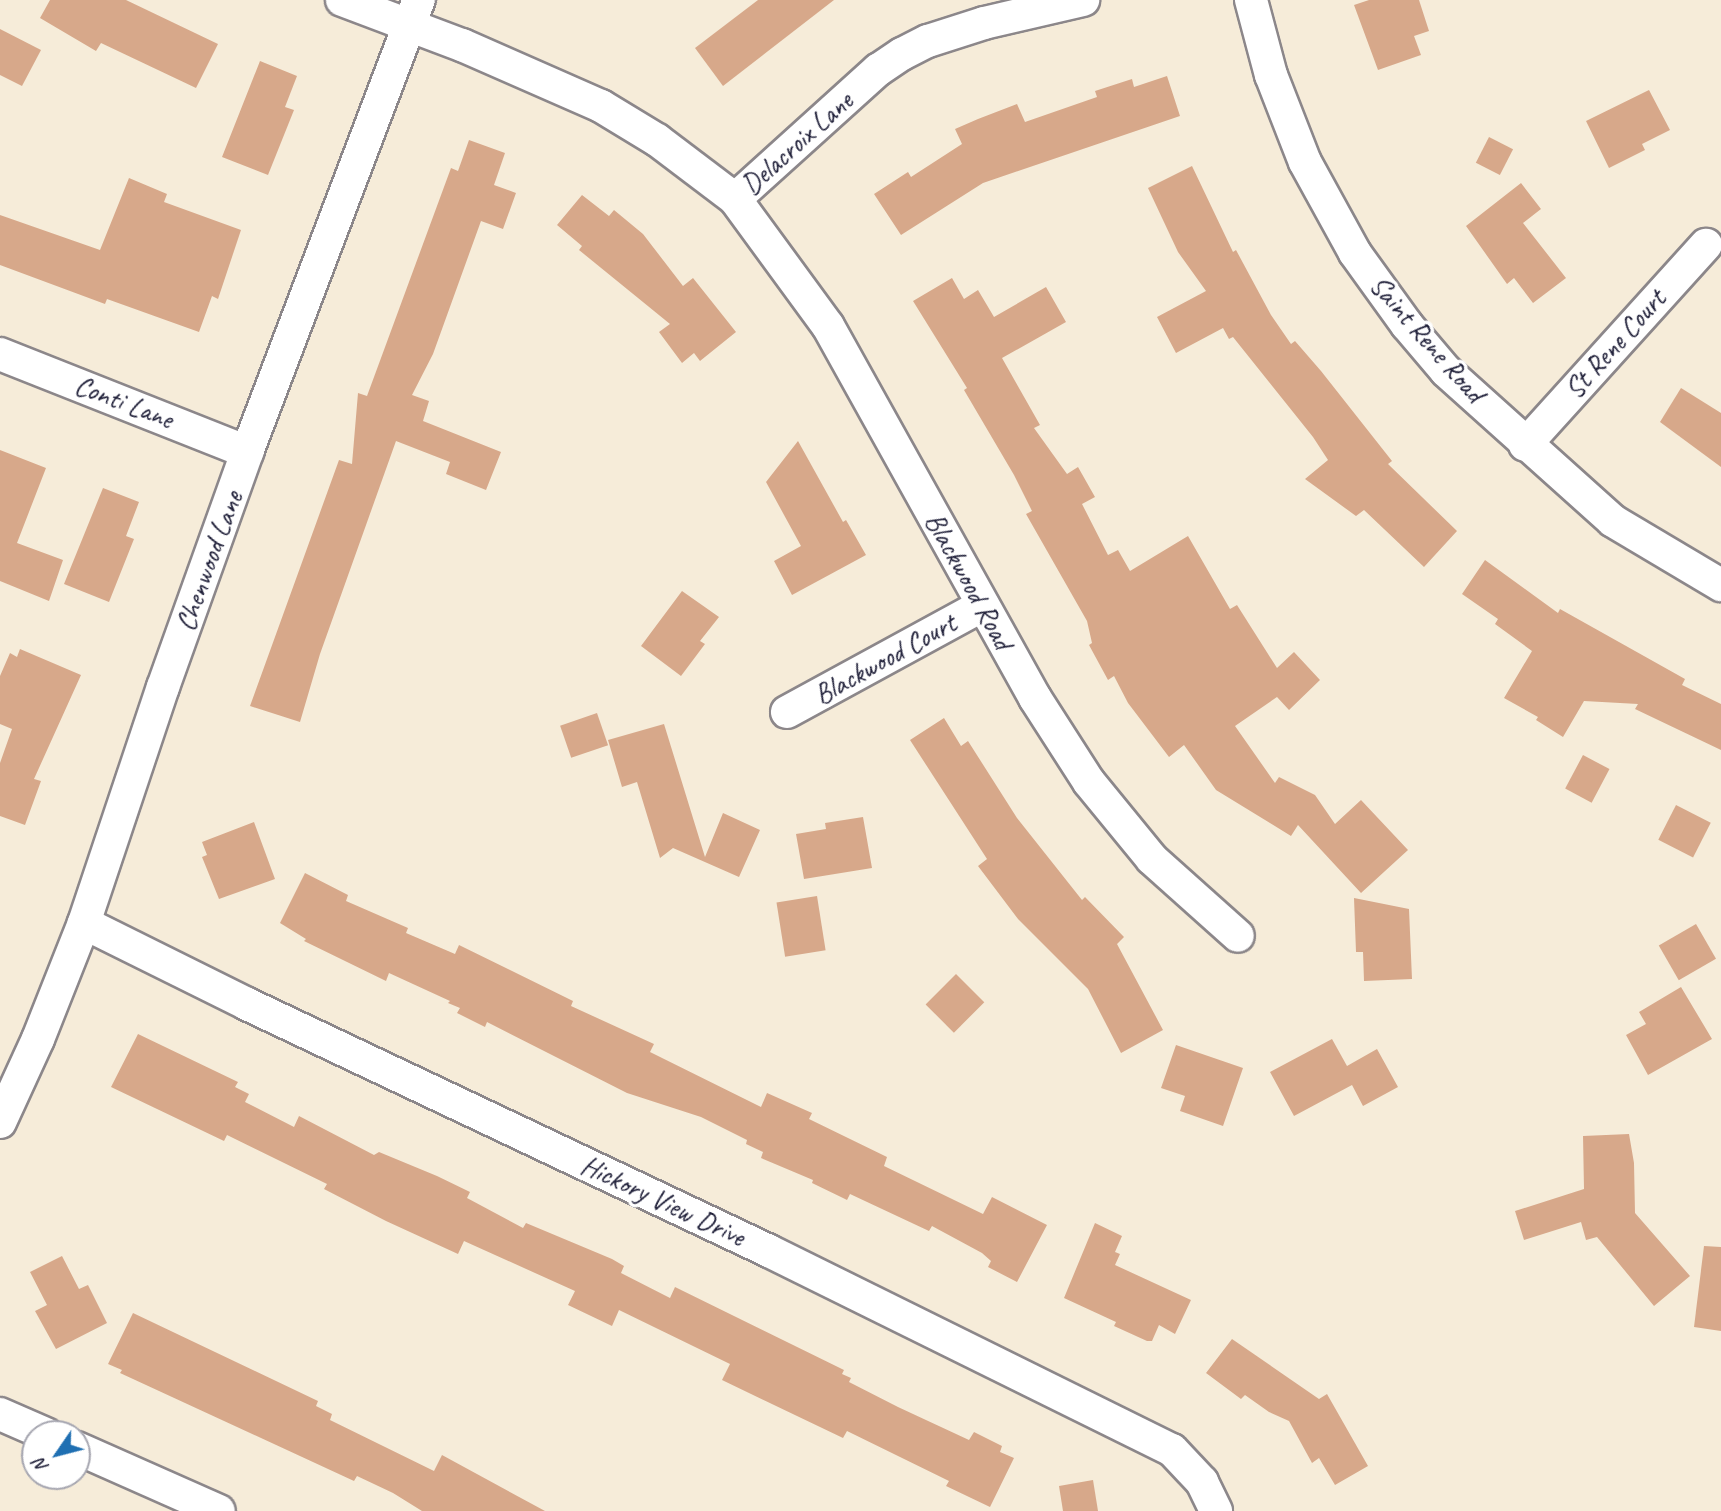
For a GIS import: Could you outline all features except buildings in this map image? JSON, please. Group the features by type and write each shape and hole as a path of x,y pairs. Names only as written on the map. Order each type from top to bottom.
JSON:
{"street":[{"path":"342,0 414,13"},
{"name":"Delacroix Lane","path":"414,13 601,106 656,140 735,199 878,70 902,54 928,41 984,23 1083,0"},
{"name":"Saint Rene Road","path":"1251,0 1271,75 1305,162 1354,253 1407,325 1446,371 1525,445 1613,521 1721,585"},
{"name":"Chenwood Lane","path":"0,1122 38,1039 84,923 163,687 247,452 414,13"},
{"name":"Blackwood Road","path":"735,199 828,326 1035,698 1088,782 1152,859 1238,936"},
{"name":"St Rene Court","path":"1525,445 1706,245"},
{"name":"Conti Lane","path":"0,354 247,452"},
{"name":"Blackwood Court","path":"787,712 983,605"},
{"name":"Hickory View Drive","path":"84,923 260,1010 769,1251 1172,1450 1202,1482 1216,1511"},
{"path":"0,1413 21,1423"},
{"path":"91,1454 219,1511"}]}
